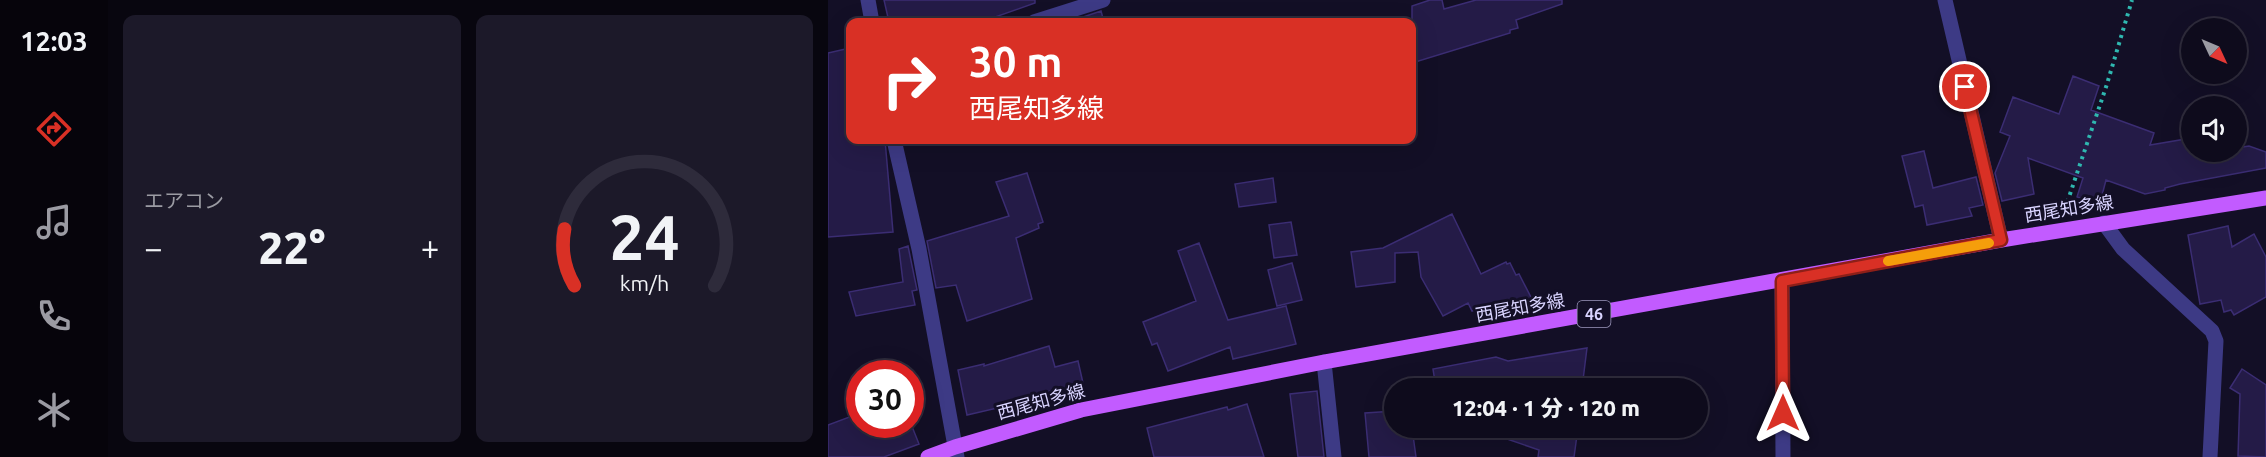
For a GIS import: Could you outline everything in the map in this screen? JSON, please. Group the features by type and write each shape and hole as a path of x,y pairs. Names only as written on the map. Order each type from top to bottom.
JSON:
{"main road":[{"name":"西尾知多線","path":"928,457 956,452 1082,410 1324,362 2001,240 2266,198"}],"street":[{"path":"868,0 871,18"},
{"path":"1047,18 1104,0"},
{"path":"1945,0 2001,240"},
{"path":"895,144 919,249 956,452"},
{"path":"2104,223 2123,249 2212,331 2216,341 2210,457"},
{"path":"1782,281 1783,457"},
{"path":"1324,362 1334,457"}],"path":[{"path":"2062,230 2064,211 2107,84 2132,0"}],"building":[{"path":"884,0 1035,0 1035,3 992,18 888,18"},
{"path":"1430,0 1442,0 1444,9 1476,0 1562,0 1562,4 1516,20 1518,28 1510,30 1510,33 1416,62 1416,18 1412,18 1412,6"},
{"path":"1101,11 1103,18 1080,18"},
{"path":"846,49 846,144 885,144 893,232 828,237 828,53"},
{"path":"2073,76 2099,86 2091,110 2154,133 2150,145 2181,140 2181,162 2247,162 2247,146 2249,146 2266,152 2266,168 2180,184 2145,194 2106,180 2100,203 2077,197 2083,178 2028,158 2034,194 2002,201 1995,173 2010,136 2000,132 2013,97 2059,114"},
{"path":"1924,151 1933,188 1976,177 1983,205 1969,208 1972,216 1927,225 1923,205 1915,207 1902,156"},
{"path":"1027,173 1043,222 1038,224 1039,228 1016,238 1032,299 967,321 956,285 936,288 927,241 1009,216 996,182"},
{"path":"1273,178 1276,202 1239,207 1235,184"},
{"path":"1452,214 1481,274 1506,262 1510,263 1516,275 1519,274 1537,309 1505,315 1499,303 1477,314 1475,310 1472,311 1468,303 1443,316 1421,277 1418,252 1395,253 1395,282 1356,287 1351,252 1383,248"},
{"path":"1291,222 1297,255 1274,258 1269,225"},
{"path":"2228,226 2232,247 2254,234 2266,257 2266,297 2234,315 2231,310 2224,312 2221,300 2200,304 2188,235"},
{"path":"1199,243 1228,320 1286,306 1296,344 1233,359 1230,347 1168,371 1157,343 1152,345 1143,322 1196,301 1178,251"},
{"path":"908,246 917,290 912,291 915,305 856,316 849,292 903,282 899,249"},
{"path":"1292,263 1302,300 1277,306 1268,270"},
{"path":"1049,346 1055,367 1078,361 1083,383 1034,395 1035,400 967,415 958,370 984,364 984,366"},
{"path":"1587,348 1583,378 1434,378 1433,369 1496,357 1508,361"},
{"path":"2242,369 2266,385 2266,457 2238,456 2240,394 2230,388"},
{"path":"1317,391 1324,457 1298,457 1290,394"},
{"path":"1247,404 1264,457 1154,457 1147,428"},
{"path":"1384,412 1384,438 1413,438 1416,457 1369,457 1365,413"},
{"path":"846,418 846,438 917,438 919,444 884,457 828,457 828,425"},
{"path":"1504,438 1577,438 1574,457 1538,457 1539,450"}],"slow traffic":[{"path":"1888,261 1989,243"}],"route":[{"path":"1783,413 1782,281 2001,240 1965,87"}]}
